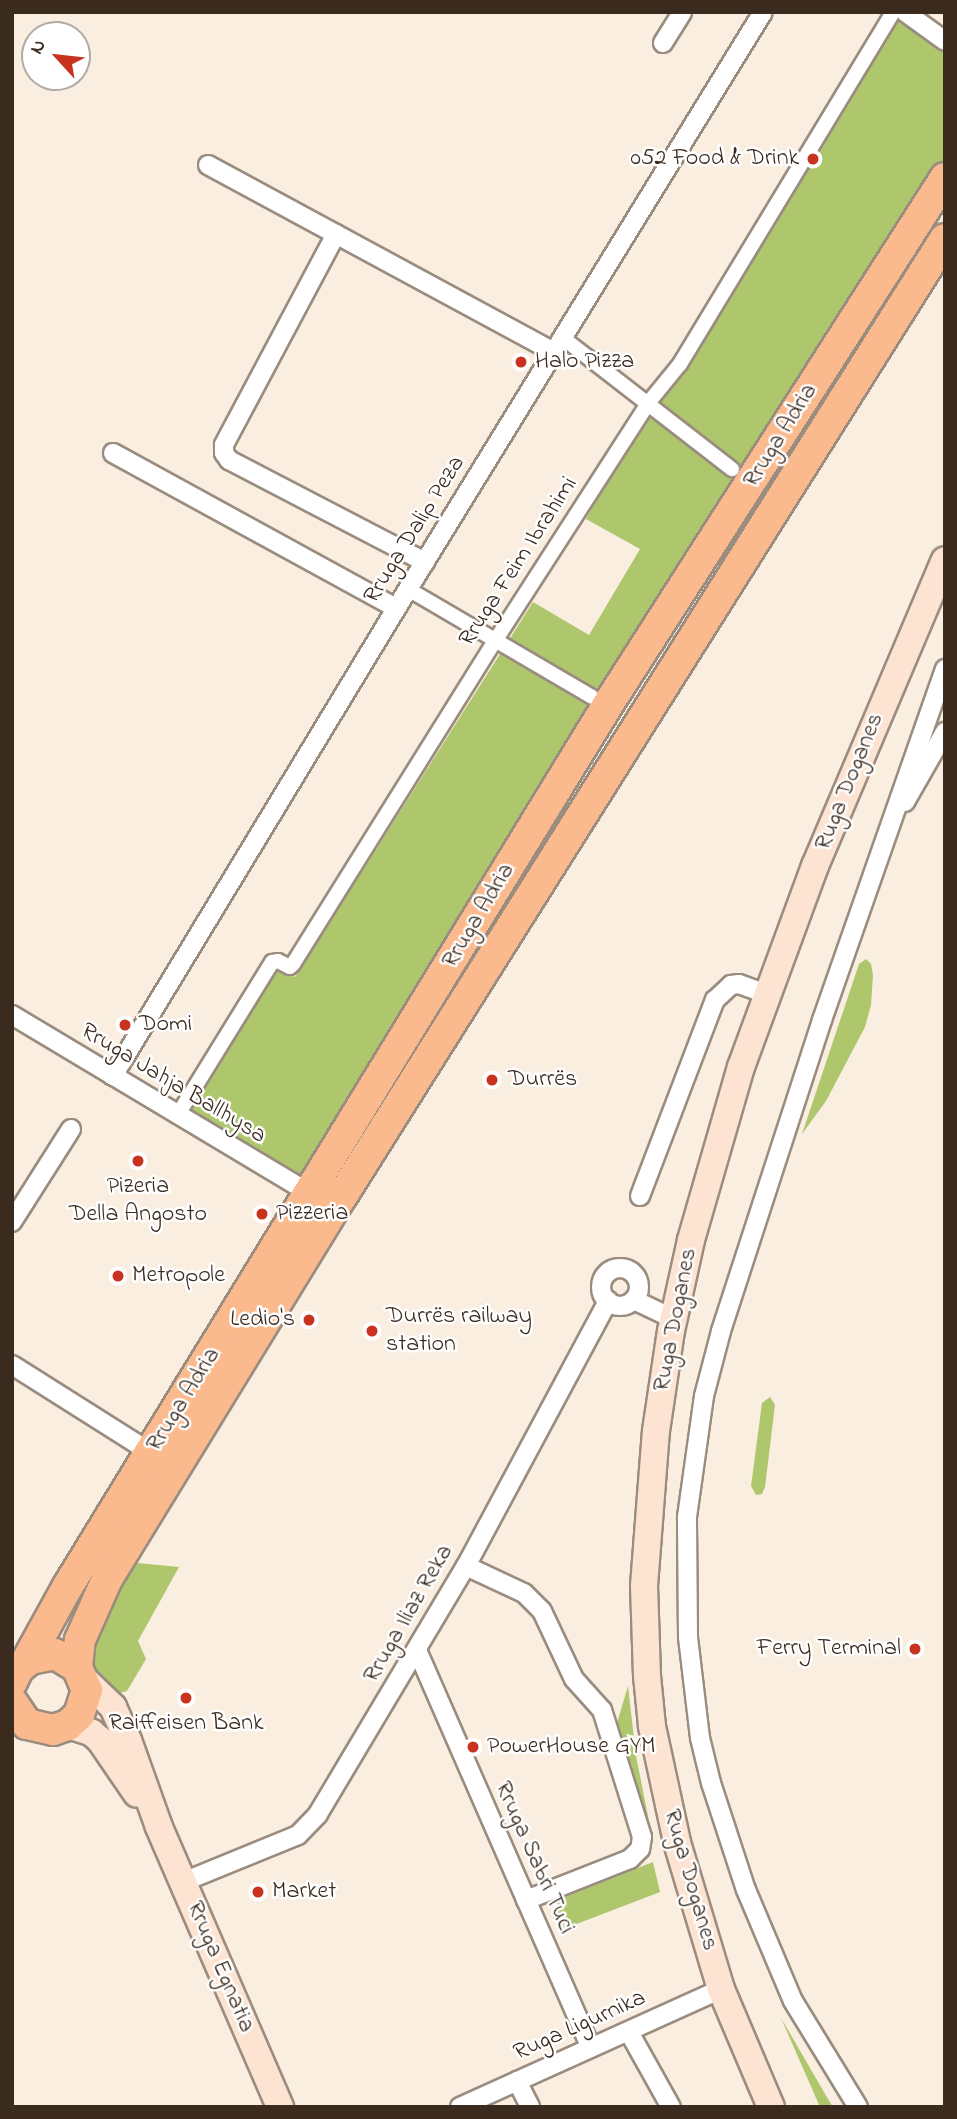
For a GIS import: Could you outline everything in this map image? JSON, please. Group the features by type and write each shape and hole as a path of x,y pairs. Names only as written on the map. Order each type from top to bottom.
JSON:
{"main road":[{"name":"Rruga Adria","path":"19,1672 56,1606 607,706 945,178"},
{"name":"Rruga Adria","path":"68,1725 84,1706 80,1640 111,1572 350,1184 945,239"},
{"name":"Ruga Doganes","path":"771,2107 721,1989 663,1784 647,1676 645,1586 649,1497 675,1313 709,1169 767,994 859,757 945,559"},
{"path":"19,1672 40,1655 55,1654 81,1673"},
{"name":"Rruga Egnatia","path":"81,1673 113,1707 128,1740 159,1827 280,2107"},
{"path":"17,1720 48,1730 68,1725"},
{"name":"Rruga Egnatia","path":"68,1725 92,1733 100,1740 159,1827"}],"street":[{"path":"663,43 682,12"},
{"name":"Rruga Dalip Peza","path":"113,1076 396,608 764,12"},
{"name":"Rruga Feim Ibrahimi","path":"177,1116 272,962 278,961 290,967 293,964 495,641 649,402 680,364 892,12"},
{"path":"914,15 945,41"},
{"path":"208,165 336,234 559,345 649,402 732,470"},
{"path":"336,234 224,445 224,453 229,460 425,562"},
{"path":"113,453 396,608"},
{"path":"408,589 592,697"},
{"path":"858,2107 793,2001 746,1890 711,1783 700,1738 688,1637 687,1517 704,1396 720,1331 817,1033 891,827 918,737 945,669"},
{"path":"891,827 945,732"},
{"path":"640,1196 715,1000 731,985 739,984 767,994"},
{"name":"Rruga Jahja Ballhysa","path":"12,1015 309,1194"},
{"path":"12,1222 71,1129"},
{"path":"622,1268 635,1275 636,1295 621,1306 608,1301 603,1295 603,1280 614,1269 622,1268"},
{"path":"636,1295 675,1313"},
{"name":"Rruga Iliaz Reka","path":"183,1882 298,1835 308,1827 328,1800 466,1566 608,1301"},
{"path":"12,1365 152,1453"},
{"path":"466,1566 524,1593 542,1611 574,1679 602,1710 642,1837 640,1849 630,1859 526,1900"},
{"name":"Rruga Sabri Tuci","path":"417,1650 591,2048"},
{"name":"Ruga Ligurnika","path":"460,2107 721,1989"},
{"path":"629,2032 671,2107"},
{"path":"517,2081 530,2107"}],"green space":[{"path":"898,15 945,49 945,169 308,1182 189,1112 277,970 295,977 533,602 589,635 640,549 586,519 599,496 596,494 648,414 687,369"},
{"path":"866,959 871,964 873,975 871,1005 865,1027 826,1101 802,1134 859,964"},
{"path":"770,1397 775,1405 765,1487 762,1494 756,1495 751,1486 762,1403"},
{"path":"137,1563 179,1567 138,1641 146,1659 127,1691 112,1695 91,1670 87,1645 119,1573"},
{"path":"628,1686 636,1756 651,1831 647,1833 620,1743 617,1723"},
{"path":"653,1862 660,1892 574,1925 574,1930 562,1935 553,1912 559,1909 556,1900"},
{"path":"781,2018 828,2099 833,2107 820,2107"}],"place":[{"name":"052 Food & Drink","path":"813,159"},
{"name":"Halo Pizza","path":"521,362"},
{"name":"Domi","path":"125,1025"},
{"name":"Durrës","path":"492,1080"},
{"name":"Pizeria Della Angosto","path":"138,1161"},
{"name":"Pizzeria","path":"262,1214"},
{"name":"Metropole","path":"118,1276"},
{"name":"Ledio's","path":"309,1320"},
{"name":"Durrës railway station","path":"372,1331"},
{"name":"Ferry Terminal","path":"915,1649"},
{"name":"Raiffeisen Bank","path":"186,1698"},
{"name":"PowerHouse GYM","path":"473,1747"},
{"name":"Market","path":"258,1892"}]}
